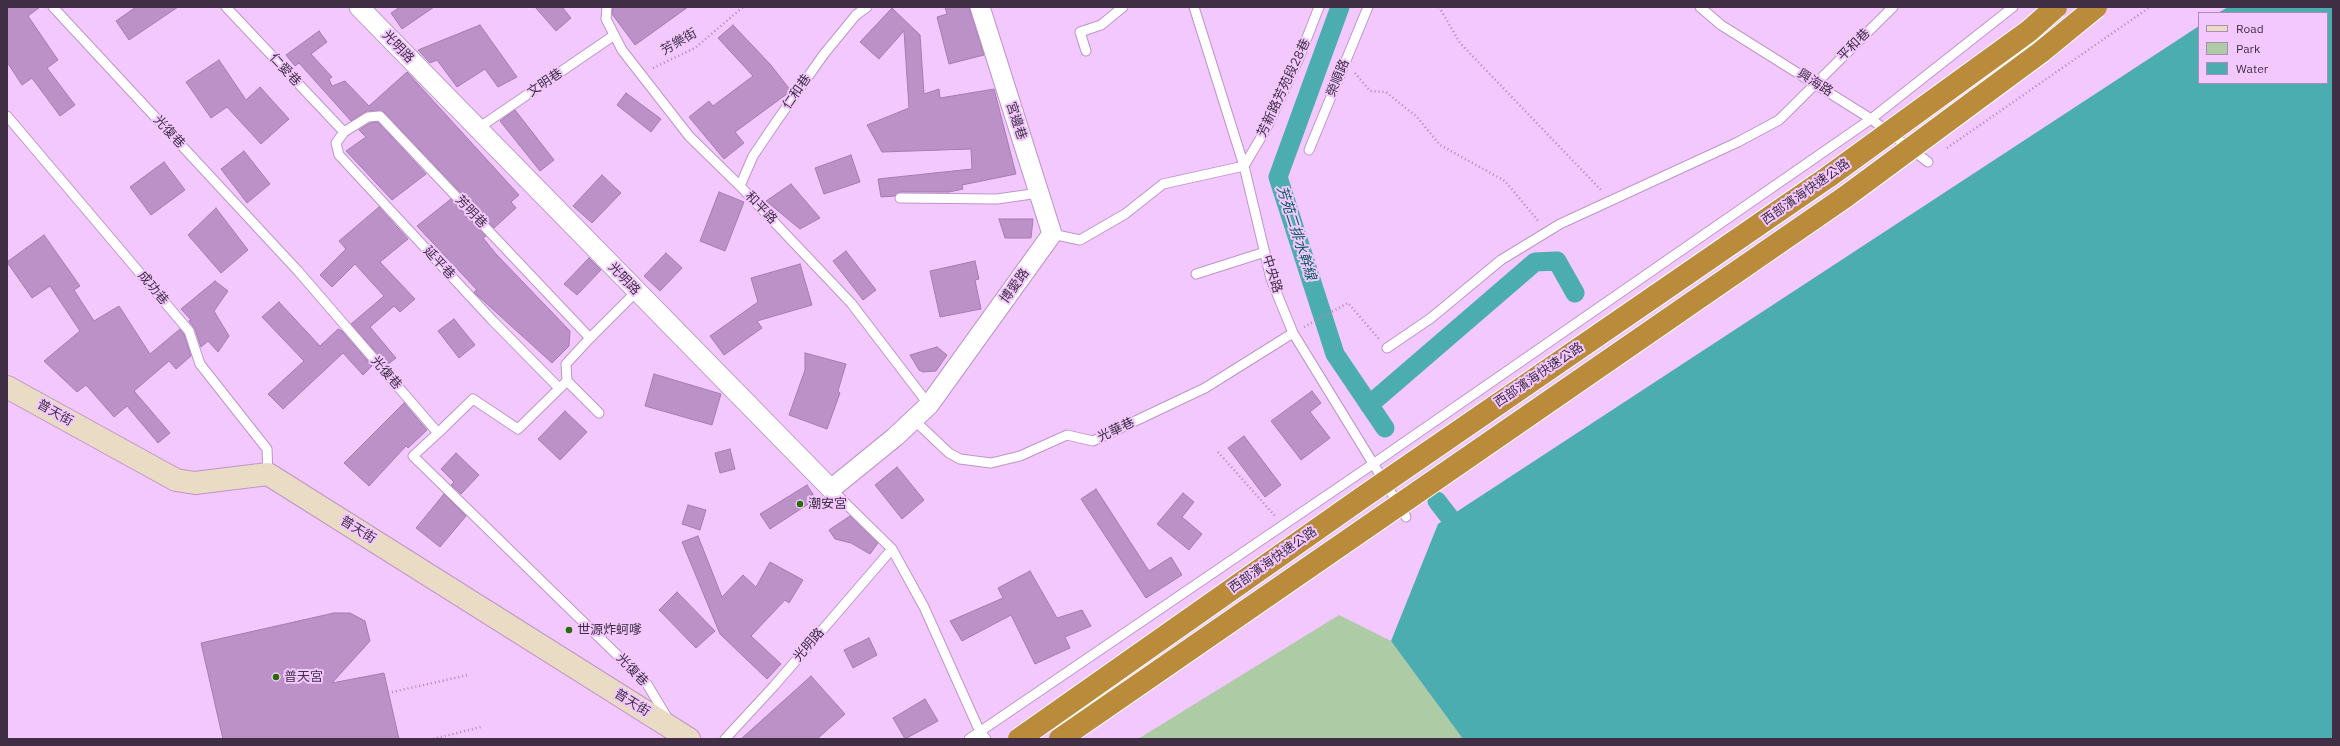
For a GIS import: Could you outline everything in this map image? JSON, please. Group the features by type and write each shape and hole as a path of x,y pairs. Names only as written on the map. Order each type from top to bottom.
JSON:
{"highway":[{"name":"西部濱海快速公路","path":"1019,739 1363,497 1828,177 2029,31 2056,7"},
{"name":"西部濱海快速公路","path":"1060,739 1832,206 2042,52 2096,7"}],"street":[{"name":"光明路","path":"359,7 636,292 831,489"},
{"name":"宮邊巷","path":"980,7 1052,234"},
{"name":"博愛路","path":"831,489 914,420 929,405 1052,234"},
{"name":"普天街","path":"7,387 176,480 195,483 268,474 681,734"}],"lane":[{"name":"光復巷","path":"53,7 298,271 438,433 413,456 647,684 681,734"},
{"name":"仁愛巷","path":"226,7 344,132"},
{"name":"和平路","path":"607,7 606,19 613,36 688,136 740,186 851,303 929,405"},
{"name":"仁和巷","path":"740,186 753,156 824,54 856,16 867,7"},
{"path":"1086,51 1080,32 1100,25 1123,7"},
{"name":"中央路","path":"1194,7 1244,166 1271,279 1297,331 1373,464 1406,517"},
{"name":"芳新路芳苑段28巷","path":"1244,166 1266,130 1299,58 1319,7"},
{"name":"榮順路","path":"1309,150 1368,7"},
{"name":"興海路","path":"1700,7 1721,25 1816,83 1871,119 1928,162"},
{"name":"平和巷","path":"1387,348 1431,318 1501,260 1547,232 1610,200 1738,142 1779,120 1893,7"},
{"path":"969,739 983,735 1871,119 2013,7"},
{"name":"文明巷","path":"477,129 613,36"},
{"name":"成功巷","path":"7,116 189,331 200,364 267,449 268,474"},
{"name":"芳明巷","path":"344,132 368,117 380,116 590,338"},
{"name":"延平巷","path":"344,132 336,143 338,155 493,321 559,388"},
{"path":"1052,234 1080,240 1125,214 1163,184 1244,166"},
{"path":"900,198 997,199 1039,193"},
{"path":"1196,274 1265,252"},
{"path":"599,413 567,380 566,364 636,292"},
{"name":"光華巷","path":"914,420 949,453 960,459 991,462 1020,456 1067,435 1093,441 1205,388 1297,331"},
{"path":"438,433 473,399 518,429 567,380"},
{"name":"光明路","path":"831,489 892,550 924,607 983,735"},
{"name":"光明路","path":"725,739 774,686 892,550"}],"path":[{"name":"芳樂街","path":"641,74 695,48 743,7"},
{"path":"1439,7 1460,43 1610,200"},
{"path":"1345,63 1370,91 1386,92 1417,117 1440,145 1505,181 1547,232"},
{"path":"1297,331 1348,303 1387,348"},
{"path":"1218,452 1283,526"},
{"path":"388,693 468,675"},
{"path":"433,739 481,727"}],"green space":[{"path":"1339,615 1391,641 1463,739 1138,739"}],"water":[{"path":"2228,7 2333,7 2333,739 1463,739 1391,641 1438,524 2198,27 2198,84 2328,84 2328,12 2220,12"}],"building":[{"path":"7,7 40,7 28,16 58,60 47,68 75,105 60,116 32,78 22,85 7,62"},
{"path":"136,7 178,7 129,40 116,21"},
{"path":"400,7 434,7 402,29 391,13"},
{"path":"535,7 562,7 571,18 556,31"},
{"path":"613,7 688,7 635,45 612,14"},
{"path":"945,7 969,7 984,55 949,64 937,17 947,14"},
{"path":"892,8 920,35 924,94 939,89 940,98 994,89 1016,174 962,185 963,189 949,192 900,192 895,196 881,197 878,179 972,169 971,149 882,152 867,125 909,108 904,31 879,59 860,42"},
{"path":"480,25 517,77 498,87 485,69 457,87 437,60 430,63 418,50"},
{"path":"733,25 770,64 791,91 735,132 744,143 724,159 689,117 709,101 713,106 753,76 718,38"},
{"path":"319,31 327,42 311,54 332,77 329,79 332,86 345,81 369,106 407,72 519,195 511,202 516,208 494,228 384,112 367,111 351,121 299,63 295,66 286,55"},
{"path":"219,60 246,100 260,87 289,119 261,144 227,107 211,118 186,82"},
{"path":"626,93 661,119 651,132 617,105"},
{"path":"515,110 554,160 540,171 500,121"},
{"path":"378,122 426,174 392,200 346,151 366,137 359,130 370,123"},
{"path":"244,151 270,184 247,203 221,169"},
{"path":"851,155 860,182 824,194 815,168"},
{"path":"164,162 185,190 151,215 130,187"},
{"path":"602,175 621,193 592,223 573,206"},
{"path":"791,184 820,218 800,229 766,201"},
{"path":"719,192 744,202 725,251 700,241"},
{"path":"451,199 486,236 483,238 496,254 570,331 569,346 552,363 474,292 477,290 417,226"},
{"path":"379,207 408,239 380,262 415,299 400,312 394,306 370,327 396,358 387,365 351,324 384,296 355,264 332,287 320,275 346,249 339,241"},
{"path":"216,208 248,250 221,273 188,235"},
{"path":"999,219 1033,219 1031,238 1005,238"},
{"path":"44,235 80,286 74,290 94,321 119,306 150,354 180,329 184,334 191,356 176,369 169,361 134,391 170,433 158,443 127,406 114,417 86,385 77,392 44,361 80,331 50,286 32,298 7,262"},
{"path":"846,251 876,290 863,300 833,261"},
{"path":"666,253 682,268 660,291 644,276"},
{"path":"589,258 601,270 577,295 564,284"},
{"path":"975,261 979,279 975,280 981,309 940,317 930,271"},
{"path":"800,264 812,305 757,321 762,328 724,355 710,336 758,302 751,278"},
{"path":"215,281 228,291 214,311 229,336 218,352 208,341 201,347 195,329 189,321 191,320 181,309"},
{"path":"279,302 320,346 338,329 342,331 372,366 363,375 343,353 283,409 268,394 304,361 262,317"},
{"path":"454,319 475,345 459,358 438,331"},
{"path":"937,347 947,355 936,371 923,372 919,370 910,355"},
{"path":"805,353 846,364 838,391 840,393 827,429 789,415 805,370"},
{"path":"654,374 721,394 712,425 645,406"},
{"path":"1312,391 1321,403 1310,412 1330,438 1301,460 1271,421"},
{"path":"404,403 427,430 408,448 406,446 369,486 344,463"},
{"path":"565,411 587,432 560,460 538,439"},
{"path":"1244,436 1281,485 1265,497 1228,448"},
{"path":"730,449 735,469 720,473 715,453"},
{"path":"456,453 479,475 461,494 451,485 454,482 441,469"},
{"path":"897,467 924,500 902,519 875,485"},
{"path":"807,485 816,499 770,529 760,514"},
{"path":"1096,489 1149,571 1171,557 1182,575 1146,598 1081,499"},
{"path":"1183,493 1194,502 1182,517 1202,534 1189,550 1157,524"},
{"path":"444,494 466,516 440,547 416,528"},
{"path":"688,505 706,510 700,530 682,524"},
{"path":"850,516 878,543 870,554 851,543 835,539 829,530"},
{"path":"698,536 722,597 743,575 756,587 770,562 803,580 789,603 785,600 751,636 781,664 767,679 720,634 682,542"},
{"path":"1030,571 1057,618 1082,610 1091,626 1065,637 1070,648 1035,664 1011,615 962,641 950,621 1003,598 998,588"},
{"path":"677,592 715,631 696,648 659,610"},
{"name":"普天宮","path":"334,613 350,613 365,621 370,641 332,683 384,673 399,739 223,739 201,643"},
{"path":"869,638 877,655 853,668 844,650"},
{"path":"811,676 845,714 817,739 741,739"},
{"path":"925,699 938,721 905,739 893,718"}],"waterway":[{"name":"芳苑二排水幹線","path":"1340,7 1278,177 1335,354 1385,428"},
{"path":"1369,405 1535,262 1557,261 1575,293"},
{"path":"1437,501 1464,536"}],"place":[{"name":"潮安宮","path":"800,504"},
{"name":"世源炸蚵嗲","path":"569,630"},
{"name":"普天宮","path":"276,677"}]}
